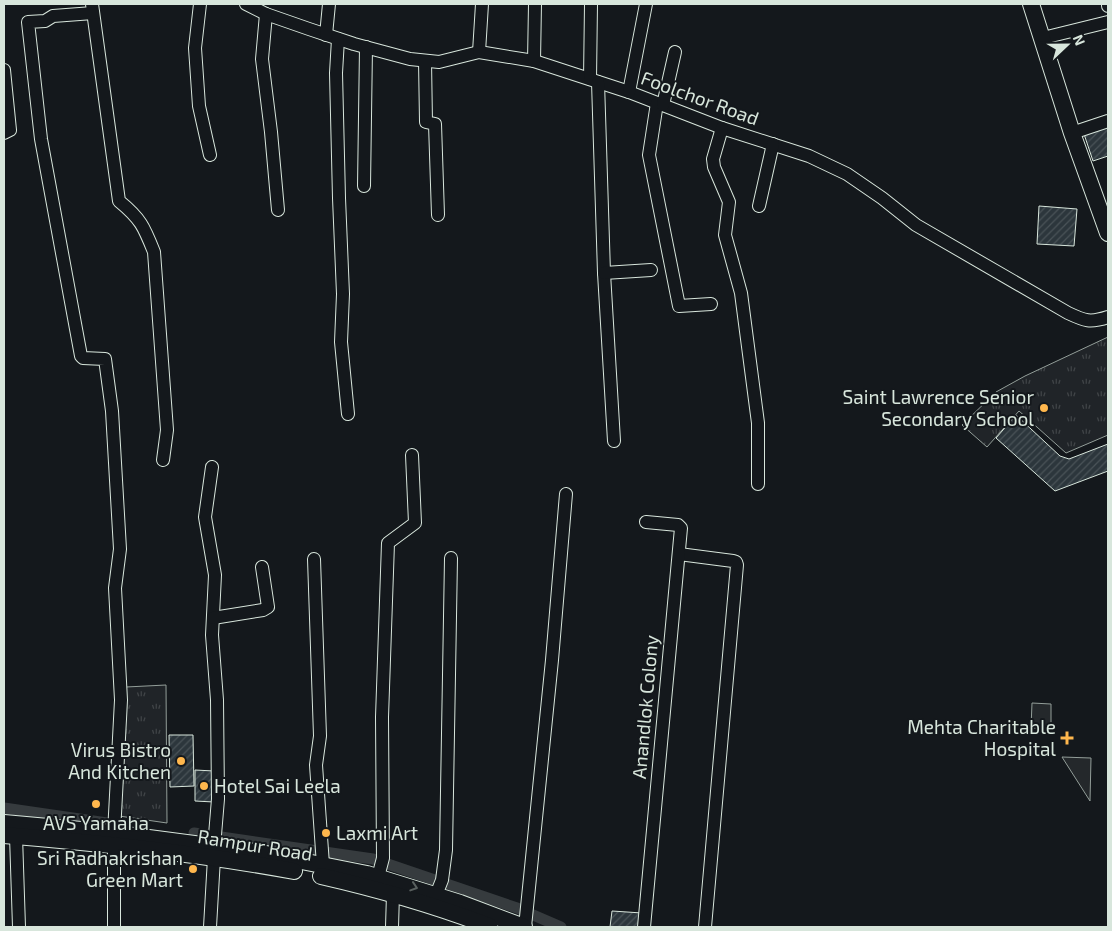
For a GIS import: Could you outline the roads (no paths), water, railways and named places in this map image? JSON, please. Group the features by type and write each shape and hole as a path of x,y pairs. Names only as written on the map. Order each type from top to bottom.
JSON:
{"main road":[{"path":"1031,4 1072,133 1108,233"},
{"path":"4,823 114,839"},
{"name":"Rampur Road","path":"10,836 215,844 321,876 434,906 493,927"},
{"path":"215,844 256,852 323,856 381,867 525,919"}],"street":[{"path":"200,4 195,48 199,106 210,155"},
{"name":"Foolchor Road","path":"246,4 266,14 326,35 410,59 439,62 479,52 534,61 629,92 722,128 809,156 847,174 882,198 916,225 1068,313 1091,322 1108,317"},
{"path":"326,35 329,4"},
{"path":"479,52 482,4"},
{"path":"534,61 535,4"},
{"path":"591,4 614,441"},
{"path":"629,92 646,4"},
{"path":"114,927 114,839 121,700 115,588 120,549 112,410 105,359 83,358 81,356 41,139 28,22 45,21 53,16 93,9 119,202 131,211 144,226 154,252 167,430 163,460"},
{"path":"266,14 262,59 278,210"},
{"path":"1043,38 1108,22"},
{"path":"338,39 336,73 343,294 341,342 348,414"},
{"path":"364,186 366,47"},
{"path":"675,52 660,104 649,155 679,306 711,304"},
{"path":"425,61 426,122 435,124 438,215"},
{"path":"4,70 10,130 4,133"},
{"path":"1072,133 1108,122"},
{"path":"722,128 713,159 714,167 729,202 726,235 741,293 758,423 758,484"},
{"path":"759,206 773,144"},
{"path":"604,273 651,270"},
{"path":"381,867 382,717 388,544 415,523 412,455"},
{"path":"210,927 218,799 217,700 212,635 215,575 205,517 212,467"},
{"path":"525,919 538,810 566,494"},
{"name":"Anandlok Colony","path":"644,927 679,554 680,525 646,522"},
{"path":"679,554 733,561 737,565 705,927"},
{"path":"439,887 446,850 451,558"},
{"path":"314,559 320,736 316,765 323,856"},
{"path":"213,618 263,610 268,606 262,567"},
{"path":"10,836 19,927"},
{"path":"392,894 392,927"}],"waterway":[{"path":"4,808 107,823"},
{"path":"194,833 373,859 517,908 561,927"}],"place":[{"name":"Saint Lawrence Senior Secondary School","path":"1044,408"},
{"name":"Mehta Charitable Hospital","path":"1067,738"},
{"name":"Virus Bistro And Kitchen","path":"181,761"},
{"name":"Hotel Sai Leela","path":"204,786"},
{"name":"AVS Yamaha","path":"96,804"},
{"name":"Laxmi Art","path":"326,833"},
{"name":"Sri Radhakrishan Green Mart","path":"193,869"}]}
